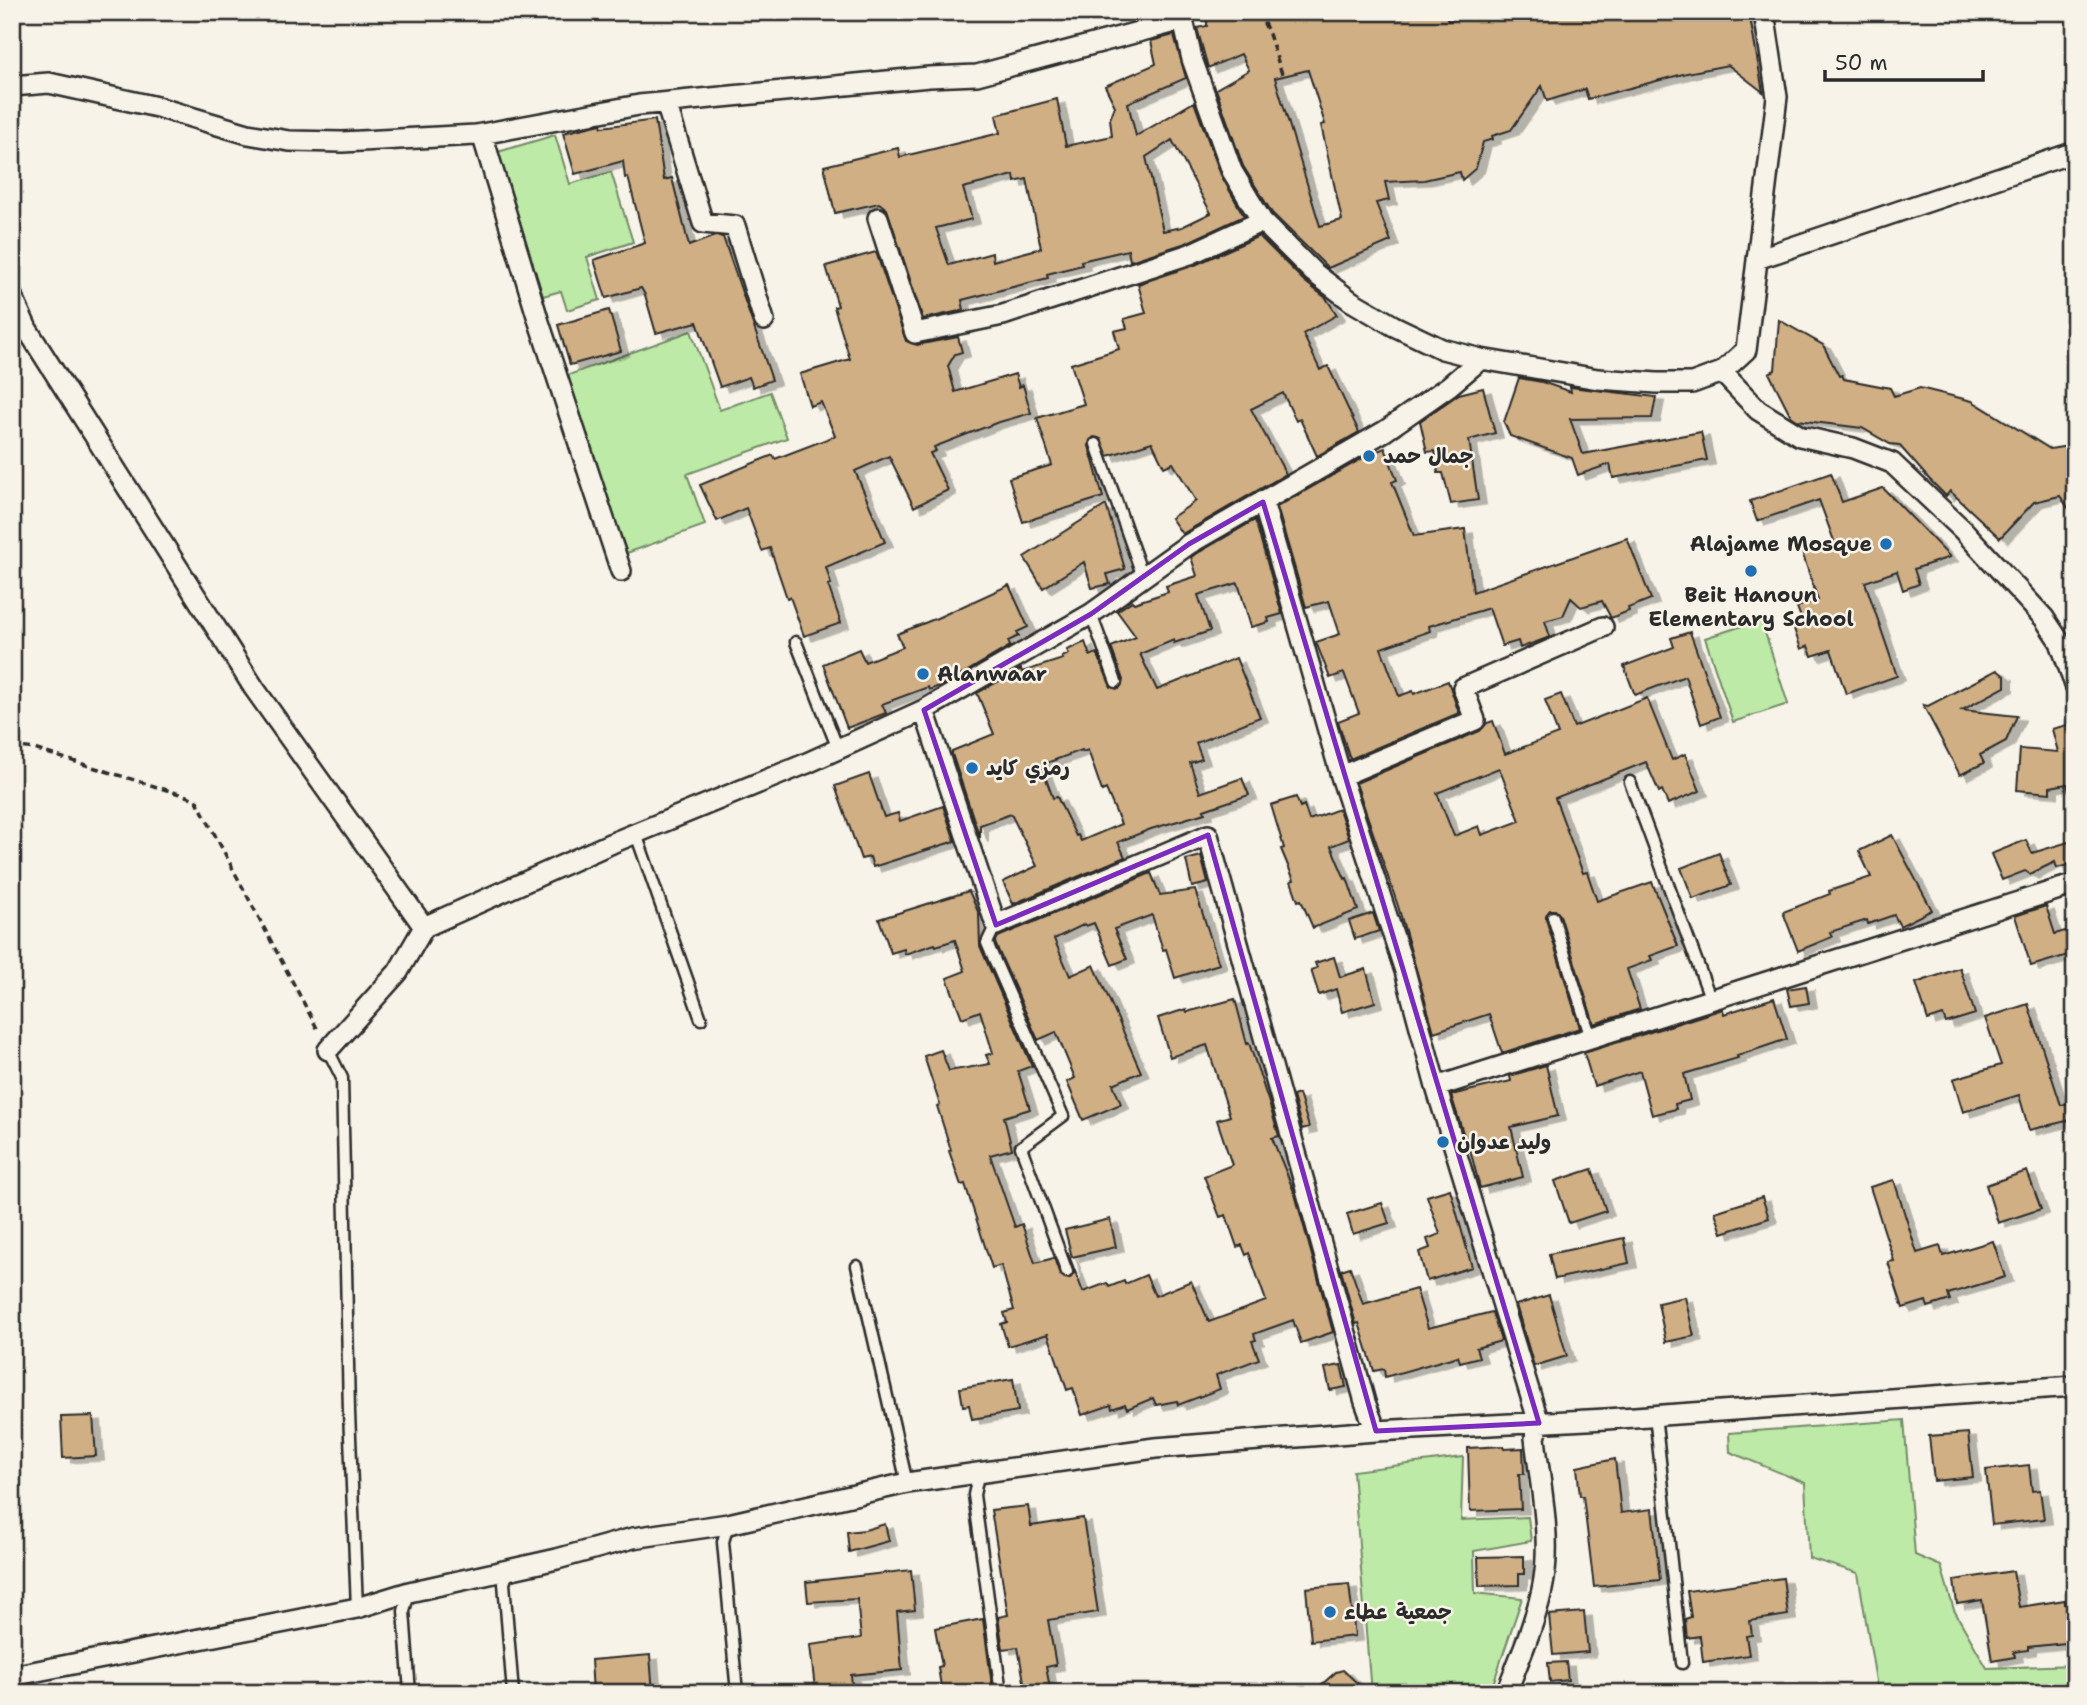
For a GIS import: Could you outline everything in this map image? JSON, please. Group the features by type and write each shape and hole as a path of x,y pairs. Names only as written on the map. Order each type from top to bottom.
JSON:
{"street":[{"path":"12,86 49,83 157,107 248,134 289,141 342,142 482,134 666,103 929,77 977,75 1184,16 1192,59 1232,171 1262,221 1313,272 1351,301 1442,349 1481,359 1598,379 1692,383 1722,372 1746,350 1777,97 1764,12"},
{"path":"666,103 703,223 736,226 764,320"},
{"path":"482,134 538,319 621,571"},
{"path":"1757,259 2075,152"},
{"path":"878,218 915,333 1015,312 1190,254 1262,221"},
{"path":"12,296 27,329 254,688 425,927"},
{"path":"335,1043 398,972 425,927 924,710 1091,614 1189,544 1385,431 1449,386 1481,359"},
{"path":"1722,372 1758,410 1800,436 1853,448 1892,463 1964,530 2068,639 2075,685"},
{"path":"1263,502 1341,776 1405,971 1436,1087 1539,1423 1535,1438 1546,1540 1544,1581 1537,1609 1506,1693"},
{"path":"1341,776 1475,720 1463,688 1603,627"},
{"path":"924,710 996,923 1208,835 1354,1362 1376,1431"},
{"path":"1436,1087 2075,884"},
{"path":"12,1676 357,1608 409,1591 509,1570 633,1538 728,1524 907,1483 1155,1448 1376,1431 1539,1423 2075,1386"}],"lane":[{"path":"1096,444 1143,577"},
{"path":"1091,614 1116,682"},
{"path":"796,642 838,749"},
{"path":"1630,782 1711,1000"},
{"path":"636,834 701,1019"},
{"path":"1553,917 1591,1038"},
{"path":"996,923 986,943 1063,1116 1021,1147 1067,1272"},
{"path":"335,1043 342,1078 349,1412 357,1608"},
{"path":"857,1266 907,1483"},
{"path":"1662,1415 1656,1424 1682,1663"},
{"path":"978,1475 974,1495 1001,1693"},
{"path":"728,1524 723,1542 737,1693"},
{"path":"509,1570 504,1583 513,1693"},
{"path":"409,1591 404,1611 410,1693"}],"path":[{"path":"1258,12 1268,32 1282,75"},
{"path":"12,746 34,749 196,799 335,1043"}],"highlighted area":[{"path":"1263,502 1539,1423 1376,1431 1208,835 996,925 924,710 1091,614 1189,544"}],"green space":[{"path":"555,135 570,184 611,172 633,242 587,257 600,300 567,310 561,291 543,296 498,152"},
{"path":"691,331 720,410 770,392 787,438 687,474 705,525 627,553 563,377"},
{"path":"1761,620 1788,704 1733,722 1705,638"},
{"path":"1904,1420 1915,1555 1941,1566 1954,1610 1987,1668 2075,1665 2075,1693 1878,1693 1858,1573 1809,1558 1805,1483 1730,1452 1729,1433"},
{"path":"1463,1457 1461,1520 1528,1517 1531,1541 1474,1551 1475,1593 1522,1598 1490,1693 1371,1693 1353,1471"}],"building":[{"path":"1207,12 1445,12 1448,21 1474,12 1749,12 1763,92 1728,65 1588,99 1585,89 1547,101 1542,86 1511,130 1483,142 1476,168 1462,180 1460,172 1424,180 1385,182 1389,200 1376,203 1391,241 1328,268 1272,213 1243,166 1216,89 1249,70 1241,54 1208,68 1197,28 1207,26","holes":["1308,70 1325,124 1321,125 1342,220 1320,226 1275,78"]},
{"path":"1174,35 1186,78 1128,103 1136,136 1194,102 1221,175 1244,216 1186,243 1130,261 1128,250 1081,261 1082,265 1047,274 1048,278 962,300 964,310 923,319 887,209 879,203 835,213 824,166 898,148 900,157 1000,133 996,115 1057,99 1066,146 1112,136 1110,119 1115,106 1105,86 1156,64 1151,41","holes":["1172,140 1211,213 1182,227 1163,231 1146,157","1014,175 1015,182 1027,179 1041,248 993,261 992,253 949,265 936,228 972,219 963,188"]},
{"path":"655,120 664,180 672,178 689,246 715,236 723,237 772,380 753,387 749,377 720,387 697,322 656,333 641,288 606,298 594,260 645,243 628,177 625,178 623,161 575,174 563,133 601,124 602,127"},
{"path":"1259,236 1304,281 1326,298 1337,315 1303,334 1320,370 1328,366 1359,432 1317,456 1300,419 1296,421 1283,393 1251,409 1286,474 1182,534 1171,518 1196,501 1173,463 1164,467 1152,442 1108,456 1101,439 1094,437 1089,446 1103,497 1023,522 1009,478 1052,465 1037,418 1084,404 1071,364 1119,349 1114,331 1127,328 1124,319 1146,313 1138,284 1195,265"},
{"path":"876,252 906,341 917,345 958,337 962,352 955,354 948,366 955,392 1015,374 1019,387 1023,385 1031,413 996,423 934,447 936,451 930,453 948,490 914,507 889,456 855,471 885,542 826,567 831,584 828,585 841,623 804,636 790,597 787,598 770,548 762,551 746,508 717,521 700,485 773,455 775,459 835,436 821,402 810,406 800,374 850,359 834,307 838,306 826,266"},
{"path":"609,310 621,351 570,365 558,325"},
{"path":"1779,320 1823,345 1839,376 1842,375 1844,379 1890,388 1894,396 1920,388 1972,401 2050,449 2075,445 2075,518 2060,496 2034,502 2000,538 1950,491 1946,496 1899,445 1890,444 1862,428 1797,420 1791,416 1769,373 1775,370"},
{"path":"1519,378 1542,382 1571,392 1570,387 1656,397 1652,418 1570,419 1583,454 1701,432 1707,460 1613,478 1610,464 1578,475 1572,458 1510,436 1504,422"},
{"path":"1483,388 1495,433 1469,440 1478,500 1451,504 1443,473 1438,473 1435,451 1427,452 1420,421 1459,394"},
{"path":"1385,448 1397,480 1392,482 1414,536 1465,529 1473,592 1627,538 1651,599 1611,618 1602,601 1581,607 1571,598 1563,616 1545,621 1550,637 1520,648 1518,641 1502,646 1489,608 1429,626 1430,631 1381,648 1399,696 1413,691 1414,694 1448,681 1459,713 1350,759 1338,721 1359,713 1344,673 1330,678 1316,642 1340,634 1329,601 1306,607 1277,507"},
{"path":"1831,473 1842,502 1883,488 1950,557 1914,569 1919,584 1903,590 1897,571 1865,582 1897,676 1846,694 1831,650 1812,656 1808,646 1801,649 1794,629 1804,626 1797,607 1818,600 1802,552 1834,541 1819,500 1757,521 1750,501"},
{"path":"1106,505 1125,569 1107,574 1110,584 1092,588 1084,562 1043,588 1024,557"},
{"path":"1255,520 1282,614 1268,618 1269,622 1251,627 1238,583 1198,595 1210,631 1174,643 1174,640 1140,654 1157,690 1236,658 1260,717 1196,743 1202,759 1190,763 1200,793 1242,778 1249,795 1118,842 1125,857 1013,904 1003,882 1037,866 1011,814 980,825 980,838 952,754 952,751 994,734 977,693 1021,669 1022,672 1063,659 1062,657 1069,654 1067,650 1085,642 1090,656 1097,653 1111,687 1119,689 1123,680 1111,647 1136,637 1117,611 1132,601 1134,603 1168,592 1166,586 1197,576 1191,557","holes":["1082,750 1088,750 1102,791 1106,789 1121,824 1081,841 1057,797 1053,798 1041,765"]},
{"path":"1009,585 1028,627 1017,632 1019,636 1008,641 1010,646 947,683 882,704 886,713 847,728 823,664 859,649 865,662 903,647 897,634"},
{"path":"1690,632 1720,717 1701,724 1685,676 1635,695 1624,666 1674,647 1671,638"},
{"path":"1997,670 2005,676 2005,687 1962,710 2017,716 2006,741 1980,755 1984,763 1960,775 1923,705 1928,706"},
{"path":"1561,694 1574,727 1647,698 1672,760 1685,754 1700,791 1668,804 1662,790 1659,792 1646,762 1555,798 1583,873 1587,872 1597,901 1652,882 1678,946 1650,956 1652,960 1627,969 1640,1009 1594,1024 1560,915 1555,910 1550,910 1546,919 1580,1028 1502,1053 1489,1014 1434,1032 1398,906 1356,783 1480,731 1493,721 1505,754 1558,734 1545,700","holes":["1499,768 1520,821 1482,835 1479,826 1454,836 1437,793"]},
{"path":"2075,723 2075,794 2070,794 2067,784 2050,787 2050,793 2017,790 2020,749 2058,752 2052,729"},
{"path":"869,774 884,817 898,813 900,821 943,806 955,841 873,867 870,857 861,859 835,786"},
{"path":"1296,797 1300,807 1304,805 1309,820 1339,809 1349,839 1331,846 1345,879 1347,878 1358,910 1313,928 1301,900 1298,901 1291,881 1294,880 1281,849 1284,848 1271,805"},
{"path":"1892,835 1932,910 1900,926 1894,915 1868,924 1867,920 1830,932 1832,937 1798,951 1783,912 1830,894 1829,891 1871,877 1859,851"},
{"path":"2026,840 2032,853 2075,840 2075,863 2057,868 2055,862 2030,874 2025,871 2002,880 1991,854"},
{"path":"1719,853 1731,885 1693,899 1681,868"},
{"path":"1201,856 1208,883 1192,887 1186,860"},
{"path":"1151,873 1160,895 1195,890 1219,964 1175,978 1152,915 1114,929 1127,959 1112,965 1094,923 1085,924 1054,939 1070,976 1094,965 1141,1072 1113,1084 1121,1104 1083,1120 1067,1082 1075,1078 1056,1032 1038,1040 995,943 998,937"},
{"path":"969,891 979,914 980,946 1032,1066 1018,1071 1030,1109 1004,1117 1012,1149 990,1155 1015,1227 1022,1224 1035,1263 1054,1258 1060,1275 1069,1279 1074,1273 1068,1253 1083,1292 1107,1283 1109,1287 1124,1281 1125,1284 1146,1275 1155,1296 1191,1281 1209,1322 1266,1301 1249,1253 1246,1255 1242,1245 1237,1247 1226,1215 1220,1217 1204,1176 1232,1165 1217,1120 1230,1116 1207,1045 1170,1057 1158,1018 1235,999 1247,1044 1249,1043 1279,1136 1272,1138 1295,1194 1333,1332 1301,1343 1293,1320 1254,1334 1256,1340 1252,1341 1259,1359 1216,1375 1220,1389 1178,1405 1177,1401 1156,1405 1153,1398 1127,1409 1125,1404 1112,1409 1111,1405 1082,1415 1073,1388 1067,1390 1048,1334 1008,1346 1001,1324 1007,1322 1004,1313 1014,1310 1001,1265 992,1268 965,1184 961,1185 949,1151 951,1150 937,1106 940,1105 924,1056 941,1050 949,1071 990,1064 986,1055 993,1053 980,1011 962,1018 947,978 965,971 955,940 905,954 904,949 891,953 879,919"},
{"path":"2046,906 2055,934 2075,928 2075,953 2031,966 2015,916"},
{"path":"1373,913 1379,931 1355,939 1349,921"},
{"path":"1334,957 1340,977 1366,969 1375,1002 1342,1012 1336,989 1319,995 1311,970 1317,968 1315,963"},
{"path":"1960,968 1975,1014 1946,1023 1943,1015 1928,1020 1916,983"},
{"path":"1806,986 1809,1003 1791,1006 1787,989"},
{"path":"1774,998 1787,1039 1737,1056 1738,1058 1684,1074 1690,1100 1675,1104 1676,1109 1652,1115 1640,1071 1594,1086 1584,1053 1723,1009 1724,1014"},
{"path":"2028,1004 2061,1105 2071,1103 2075,1119 2029,1130 2019,1095 1963,1112 1953,1079 2001,1065 1985,1018"},
{"path":"1546,1065 1558,1116 1511,1127 1523,1177 1480,1188 1467,1138 1465,1139 1451,1095 1511,1081 1510,1076"},
{"path":"1299,1094 1309,1127 1302,1129 1293,1096"},
{"path":"1592,1169 1606,1211 1569,1223 1555,1181"},
{"path":"2027,1171 2041,1209 1998,1223 1986,1185"},
{"path":"1894,1180 1917,1253 1940,1246 1943,1256 1993,1241 2005,1277 1948,1294 1950,1300 1928,1307 1926,1301 1903,1308 1888,1262 1894,1261 1870,1187"},
{"path":"1450,1189 1472,1267 1427,1281 1419,1252 1430,1248 1427,1239 1440,1234 1427,1196"},
{"path":"1762,1197 1769,1218 1722,1233 1715,1212"},
{"path":"1382,1203 1389,1223 1353,1234 1347,1214"},
{"path":"1110,1219 1116,1247 1072,1257 1065,1230"},
{"path":"1624,1238 1629,1263 1555,1279 1549,1254"},
{"path":"1350,1267 1363,1304 1416,1289 1428,1328 1492,1312 1501,1341 1476,1348 1479,1357 1460,1362 1458,1356 1385,1377 1384,1369 1374,1371 1359,1323 1356,1324 1341,1270"},
{"path":"1549,1295 1567,1356 1534,1366 1516,1305"},
{"path":"1685,1297 1694,1336 1666,1342 1658,1303"},
{"path":"1341,1365 1346,1387 1330,1390 1325,1368"},
{"path":"1013,1379 1018,1411 972,1419 969,1405 963,1406 960,1388"},
{"path":"93,1416 96,1456 63,1458 61,1417"},
{"path":"1968,1433 1973,1477 1934,1481 1929,1436"},
{"path":"1503,1446 1504,1449 1523,1448 1524,1474 1519,1474 1521,1509 1470,1511 1468,1448"},
{"path":"1615,1459 1621,1513 1652,1509 1660,1580 1594,1587 1577,1467"},
{"path":"2029,1465 2032,1491 2040,1490 2044,1519 1992,1525 1986,1470"},
{"path":"1028,1506 1031,1526 1083,1518 1098,1612 1048,1620 1056,1665 1046,1667 1051,1693 1026,1693 1018,1647 1003,1649 998,1617 1008,1615 991,1510"},
{"path":"885,1524 889,1541 849,1552 847,1532"},
{"path":"1524,1556 1524,1574 1519,1574 1519,1585 1479,1586 1478,1557"},
{"path":"911,1570 915,1610 897,1612 902,1670 851,1675 852,1685 815,1689 810,1645 861,1638 857,1599 808,1602 806,1582"},
{"path":"2013,1571 2019,1607 2065,1600 2065,1604 2075,1602 2075,1642 2028,1647 2028,1650 2014,1652 2015,1657 1992,1661 1982,1600 1957,1604 1954,1580"},
{"path":"1783,1578 1788,1615 1750,1621 1752,1635 1746,1636 1749,1655 1703,1662 1700,1636 1687,1638 1685,1619 1691,1617 1687,1591"},
{"name":"جمعية عطاء","path":"1349,1584 1355,1636 1311,1641 1306,1588"},
{"path":"1584,1612 1588,1652 1553,1655 1549,1615"},
{"path":"983,1619 993,1693 942,1693 938,1667 942,1666 935,1628"},
{"path":"650,1655 653,1693 593,1693 591,1660"},
{"path":"1566,1662 1568,1680 1550,1682 1548,1663"},
{"path":"1343,1670 1368,1693 1312,1693 1336,1672"}],"place":[{"name":"جمال حمد","path":"1369,456"},
{"name":"Alajame Mosque","path":"1886,544"},
{"name":"Beit Hanoun Elementary School","path":"1751,571"},
{"name":"Alanwaar","path":"923,674"},
{"name":"رمزي كايد","path":"972,768"},
{"name":"وليد عدوان","path":"1443,1142"},
{"name":"جمعية عطاء","path":"1330,1612"}]}
